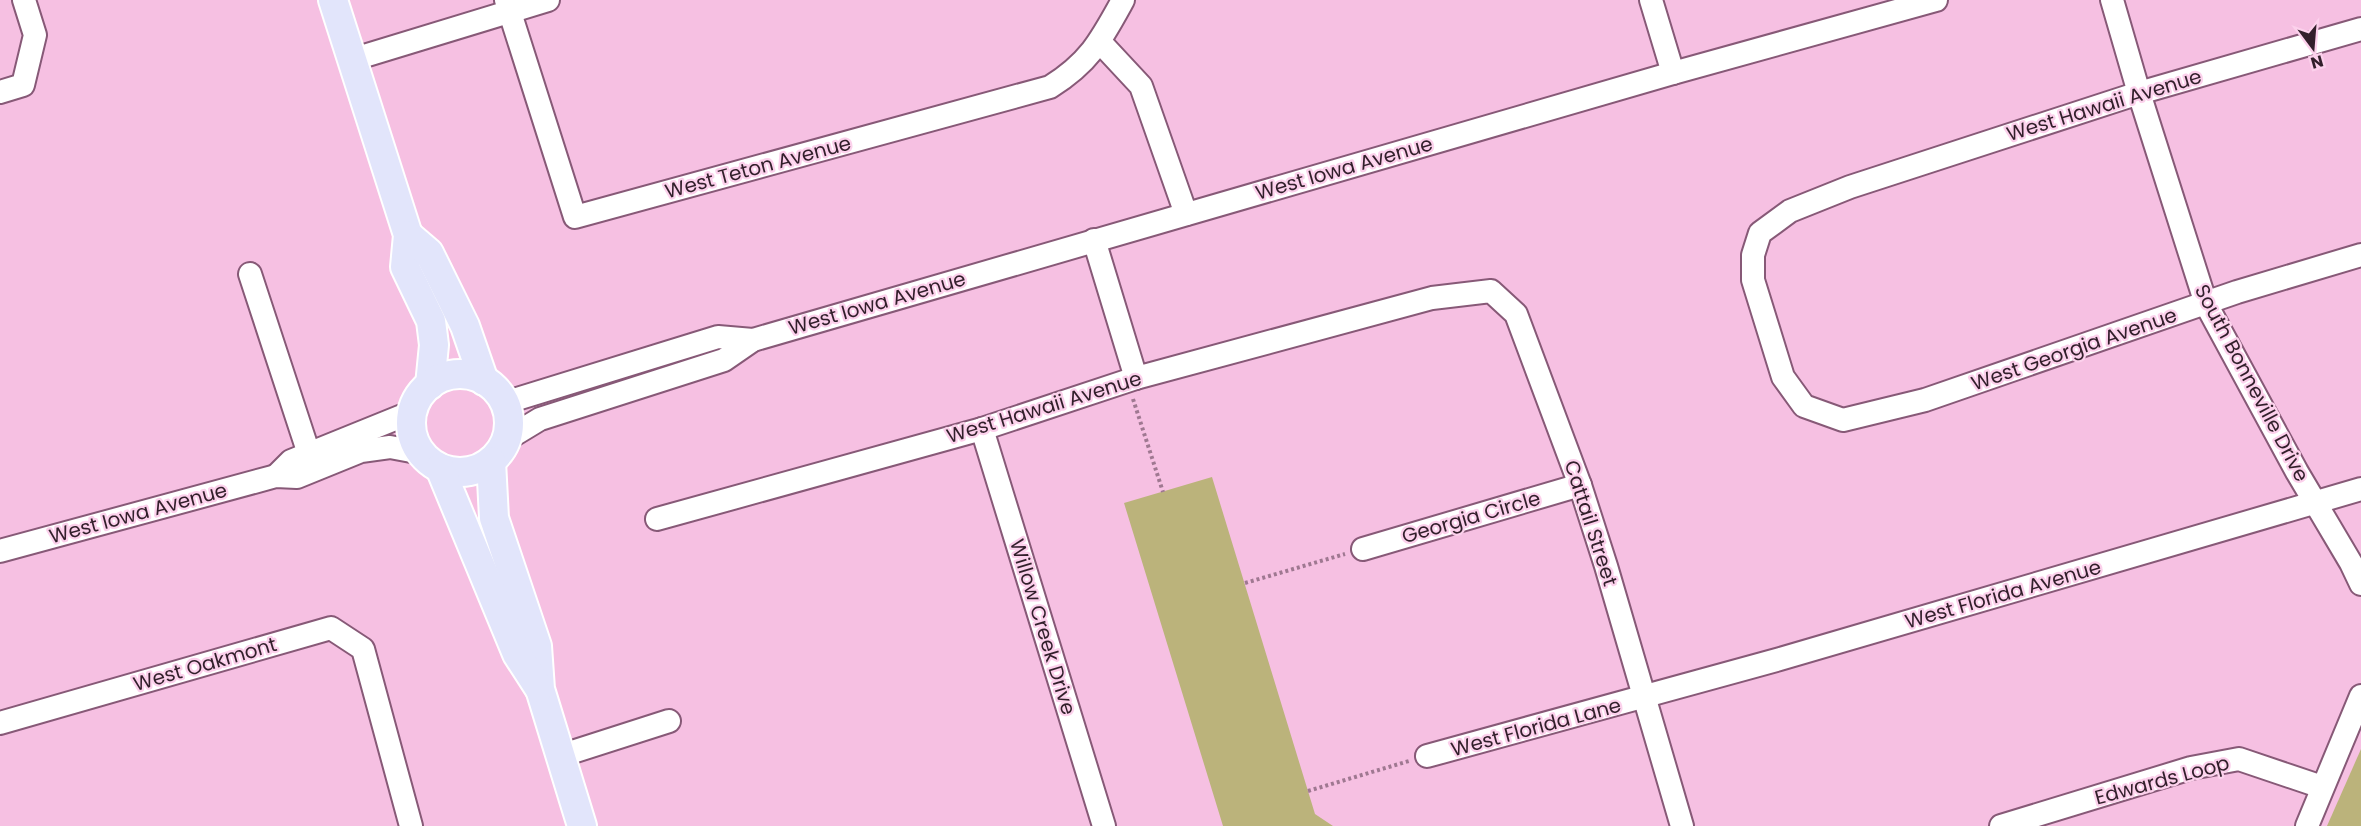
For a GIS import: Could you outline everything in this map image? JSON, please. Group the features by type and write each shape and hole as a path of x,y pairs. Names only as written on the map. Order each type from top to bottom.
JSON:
{"main road":[{"path":"333,0 408,235 405,267 431,321 435,345 430,384"},
{"path":"408,235 429,253 465,326 484,381"},
{"path":"540,689 517,654 431,461 416,445 411,429 412,412 419,397 430,384 445,376 461,374 484,381 500,395 507,409 509,424 499,450 494,518 537,646 540,689 582,826"},
{"path":"431,461 456,472 473,471 499,450"}],"street":[{"path":"0,92 23,85 35,34 24,0"},
{"path":"351,60 508,6 548,0"},
{"name":"West Teton Avenue","path":"508,6 575,217 1050,87 1073,73 1100,42 1123,0"},
{"path":"1651,0 1673,73"},
{"name":"West Iowa Avenue","path":"499,450 540,419 723,360 753,340 1673,73 1936,0"},
{"name":"South Bonneville Drive","path":"2112,0 2206,304 2361,584"},
{"name":"West Hawaii Avenue","path":"1925,400 1843,420 1804,406 1783,377 1753,280 1753,255 1760,233 1790,211 1850,187 2139,93 2361,29"},
{"path":"1100,42 1141,86 1186,214"},
{"path":"1094,240 1132,380"},
{"name":"West Georgia Avenue","path":"1925,400 2237,292 2361,255"},
{"path":"250,274 309,454"},
{"name":"Cattail Street","path":"1432,298 1491,291 1516,314 1580,485 1682,826"},
{"name":"West Hawaii Avenue","path":"657,519 982,429 1132,380 1432,298"},
{"name":"West Iowa Avenue","path":"504,403 718,337 753,340"},
{"name":"West Iowa Avenue","path":"276,476 291,461 412,412"},
{"name":"Willow Creek Drive","path":"982,429 1104,826"},
{"name":"West Iowa Avenue","path":"0,550 276,476 297,477 361,451 390,447 431,461"},
{"name":"Georgia Circle","path":"1363,549 1580,485"},
{"name":"West Florida Avenue","path":"1645,698 2361,489"},
{"name":"West Oakmont","path":"0,723 331,628 363,649 411,826"},
{"path":"2307,826 2361,696"},
{"name":"West Florida Lane","path":"1427,756 1645,698"},
{"path":"560,756 669,721"},
{"name":"Edwards Loop","path":"2001,826 2191,768 2239,759 2322,788"}],"path":[{"path":"1132,380 1163,492"},
{"path":"1245,583 1363,549"},
{"path":"1308,791 1427,756"}],"shaded area":[{"path":"1212,477 1315,814 1333,826 1223,826 1124,503"},
{"path":"2361,749 2361,826 2327,826"}]}
